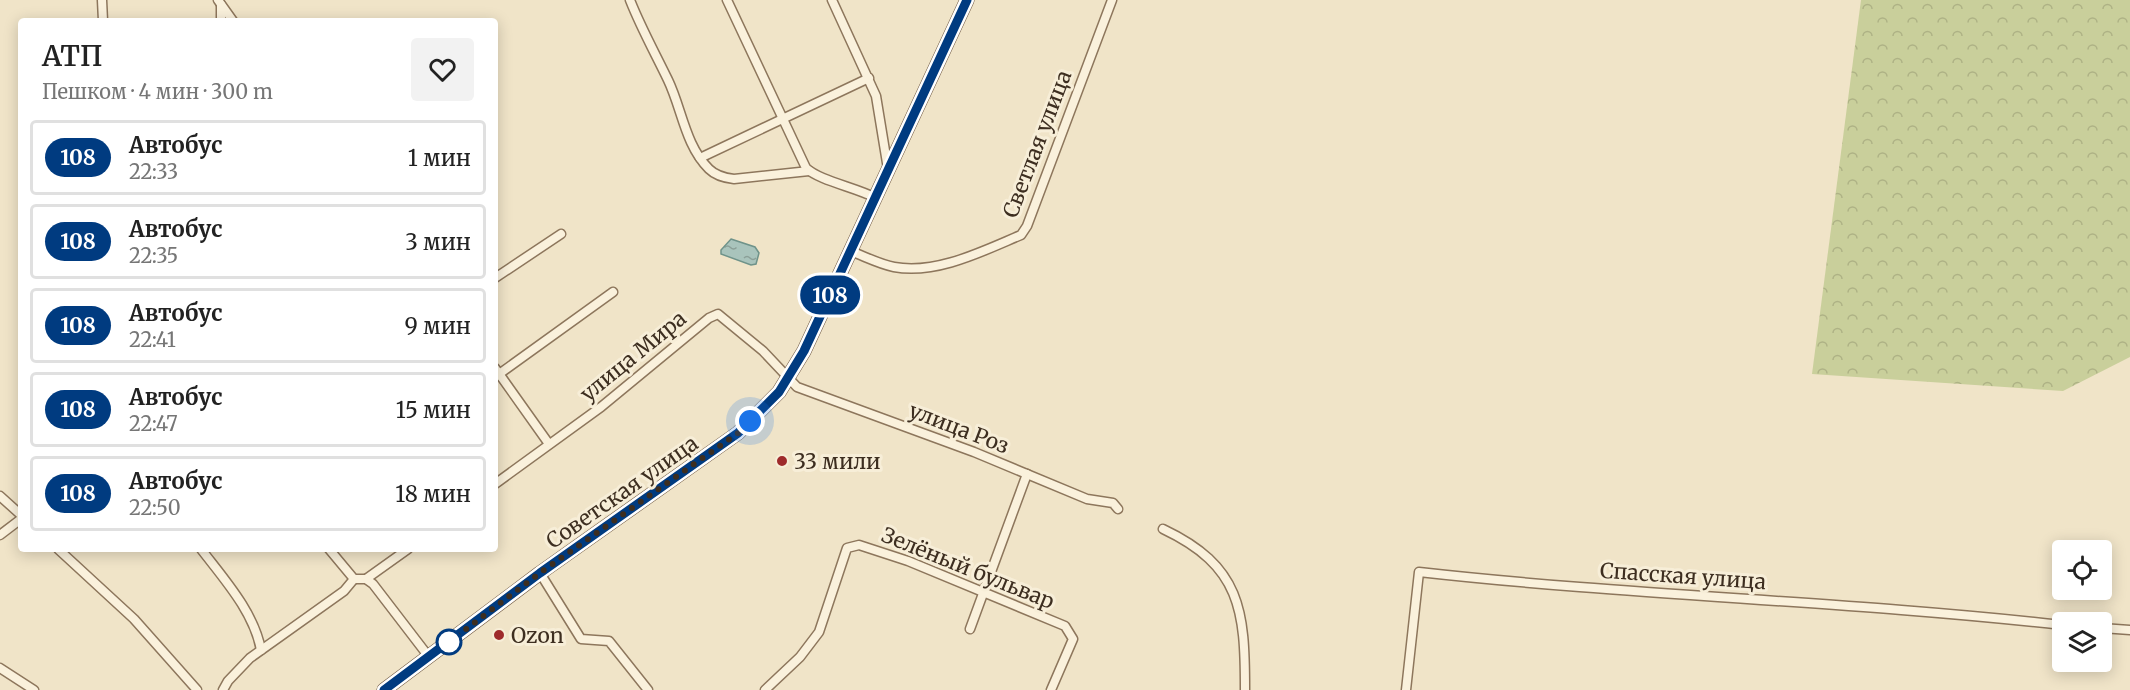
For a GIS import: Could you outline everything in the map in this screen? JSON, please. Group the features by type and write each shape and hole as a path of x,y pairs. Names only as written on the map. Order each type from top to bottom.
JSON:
{"street":[{"path":"102,0 103,18"},
{"path":"630,0 642,31 669,82 680,117 700,158 710,170 728,178 762,178 809,171"},
{"path":"728,0 798,154 809,171 822,178 857,188 876,198"},
{"path":"832,0 876,96 888,171"},
{"name":"Советская улица","path":"384,690 540,573 738,433 779,392 804,351 967,0"},
{"name":"Светлая улица","path":"850,251 894,267 924,268 955,261 1021,235 1027,226 1112,0"},
{"path":"219,2 221,18"},
{"path":"219,2 231,18"},
{"path":"700,158 869,78"},
{"path":"498,276 561,234"},
{"path":"498,372 613,292"},
{"name":"улица Мира","path":"498,482 601,406 710,318 718,315 763,351 788,378"},
{"path":"498,376 549,444"},
{"name":"улица Роз","path":"788,378 797,387 1028,474 1087,499 1113,503 1118,509"},
{"path":"970,629 1028,474"},
{"path":"0,496 18,514"},
{"path":"0,536 18,520"},
{"path":"1163,529 1209,556 1228,582 1238,603 1243,629 1245,690"},
{"name":"Зелёный бульвар","path":"765,690 800,657 819,632 847,548 859,545 908,561 1065,626 1071,632 1072,639 1051,690"},
{"path":"61,552 134,620 197,690"},
{"path":"203,552 249,616 258,633 261,650"},
{"path":"332,552 354,579"},
{"path":"354,579 366,579 404,552"},
{"name":"Спасская улица","path":"1406,690 1419,572 1524,584 1930,610 2052,624"},
{"path":"540,573 581,639 609,641 648,690"},
{"path":"223,690 228,681 261,650 344,591 354,579"},
{"path":"366,579 373,584 429,657"},
{"path":"2112,629 2130,630"},
{"path":"0,668 34,690"}],"green space":[{"path":"1861,0 2130,0 2130,357 2063,391 1812,374"}],"water":[{"path":"731,239 755,247 759,253 756,264 751,265 721,254 721,250"}],"bus line":[{"name":"108","path":"384,690 540,573 738,433 779,392 804,351 967,0"}],"place":[{"name":"33 мили","path":"782,461"},
{"name":"Ozon","path":"499,635"}],"route":[{"path":"449,642 540,573 738,433 750,421"}]}
